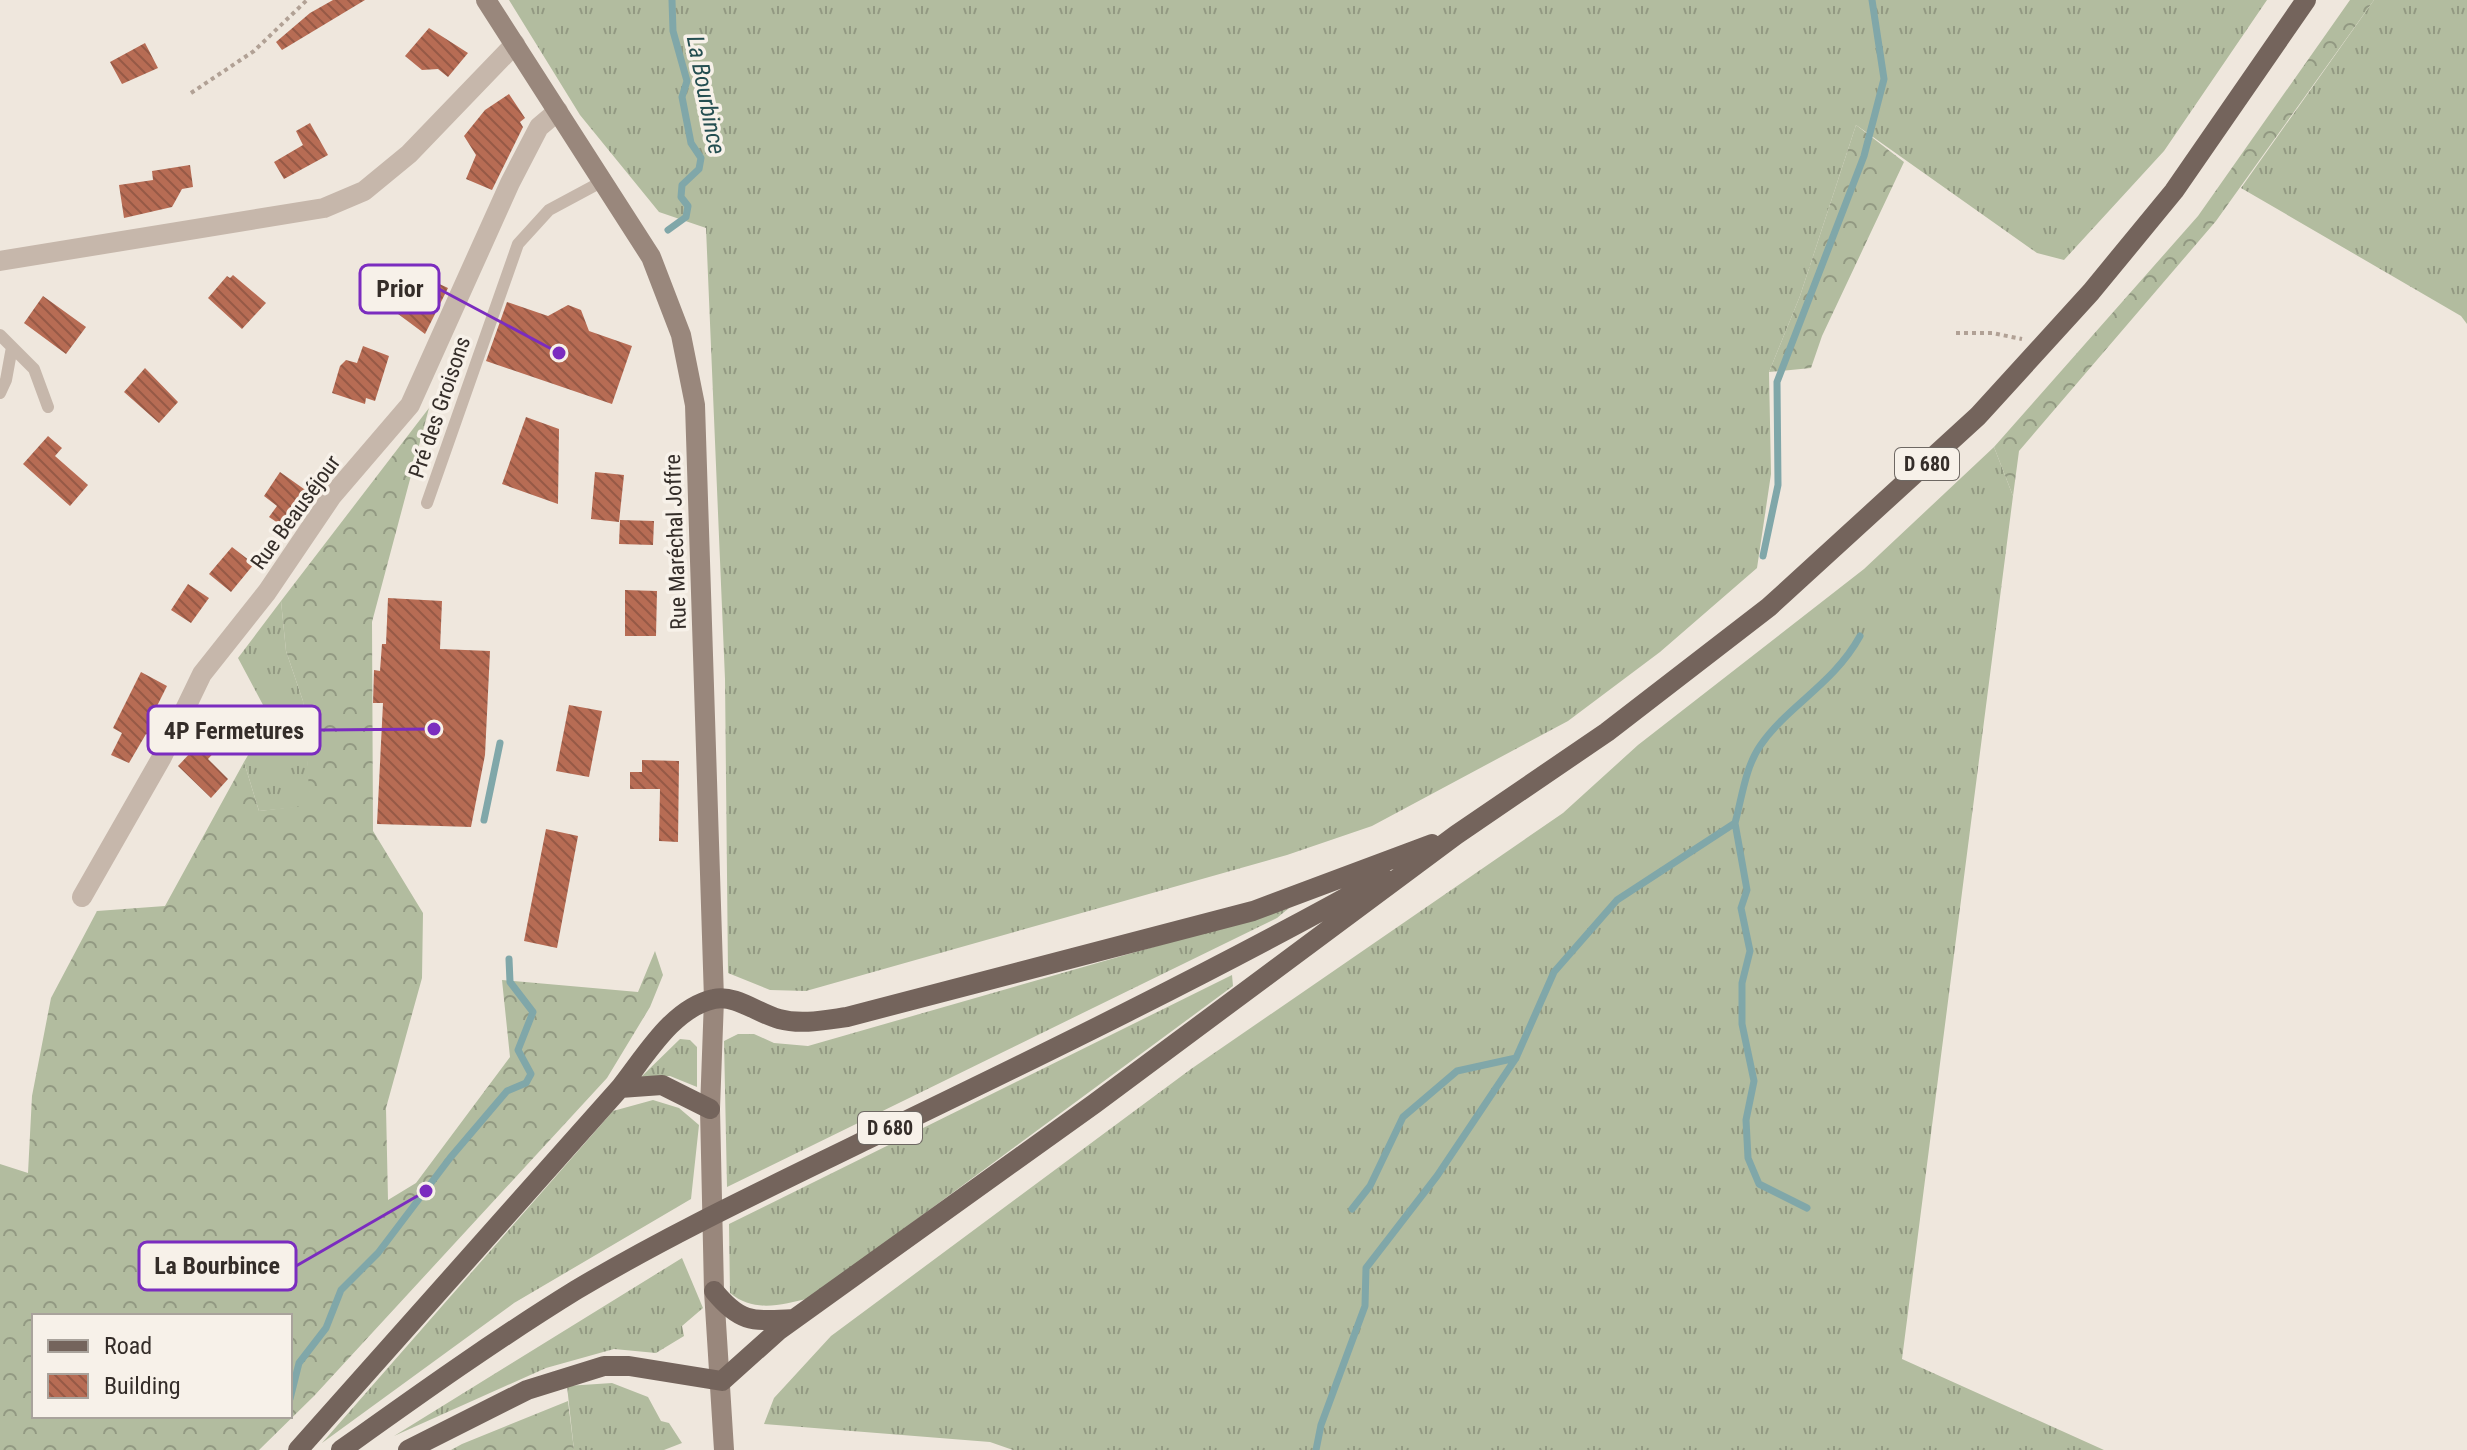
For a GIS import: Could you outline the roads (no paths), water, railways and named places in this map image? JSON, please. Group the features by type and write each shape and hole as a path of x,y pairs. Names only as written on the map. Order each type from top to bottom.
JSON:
{"main road":[{"name":"Rue Maréchal Joffre","path":"486,0 651,257 681,335 695,405 714,999 710,1109 714,1291 724,1450"},
{"name":"D 680","path":"341,1450 458,1367 576,1290 744,1198 1285,932 1456,835 1607,732 1769,607 1978,416 2174,191 2306,0"},
{"path":"298,1450 620,1088 666,1030 690,1009 714,999 779,1019 802,1022 847,1017 1253,911 1456,835"},
{"path":"408,1450 527,1390 604,1366 629,1366 722,1381 797,1318 1106,1095 1456,835"},
{"path":"620,1088 662,1085 710,1109"},
{"path":"714,1291 732,1313 757,1322 797,1318"}],"street":[{"path":"0,261 324,208 364,191 409,154 515,44"},
{"name":"Rue Beauséjour","path":"82,897 162,757 202,674 267,592 332,496 410,405 510,183 539,127 558,111"}],"lane":[{"name":"Pré des Groisons","path":"427,503 518,244 549,210 603,181"},
{"path":"0,335 34,369 48,407"},
{"path":"0,393 6,380 12,347"}],"waterway":[{"name":"La Bourbince","path":"668,230 686,217 688,206 681,197 682,185 699,169 701,158 691,143 682,97 687,81 673,31 672,0"},
{"path":"1763,556 1778,485 1777,382 1864,156 1884,79 1872,0"},
{"path":"1316,1450 1321,1425 1365,1306 1366,1268 1437,1176 1516,1058 1554,972 1617,900 1735,823 1747,773 1760,746 1784,718 1837,668 1860,636"},
{"name":"La Bourbince","path":"484,820 500,743"},
{"path":"1735,823 1747,890 1741,908 1750,951 1742,983 1742,1024 1754,1081 1746,1120 1748,1158 1759,1184 1807,1208"},
{"name":"La Bourbince","path":"292,1391 299,1363 326,1328 341,1290 378,1253 450,1158 507,1091 526,1083 531,1074 518,1050 533,1012 510,982 509,959"},
{"path":"1352,1209 1370,1186 1403,1117 1457,1071 1516,1058"}],"place":[{"name":"Prior","path":"559,353"},
{"name":"4P Fermetures","path":"434,729"},
{"name":"La Bourbince","path":"426,1191"}]}
